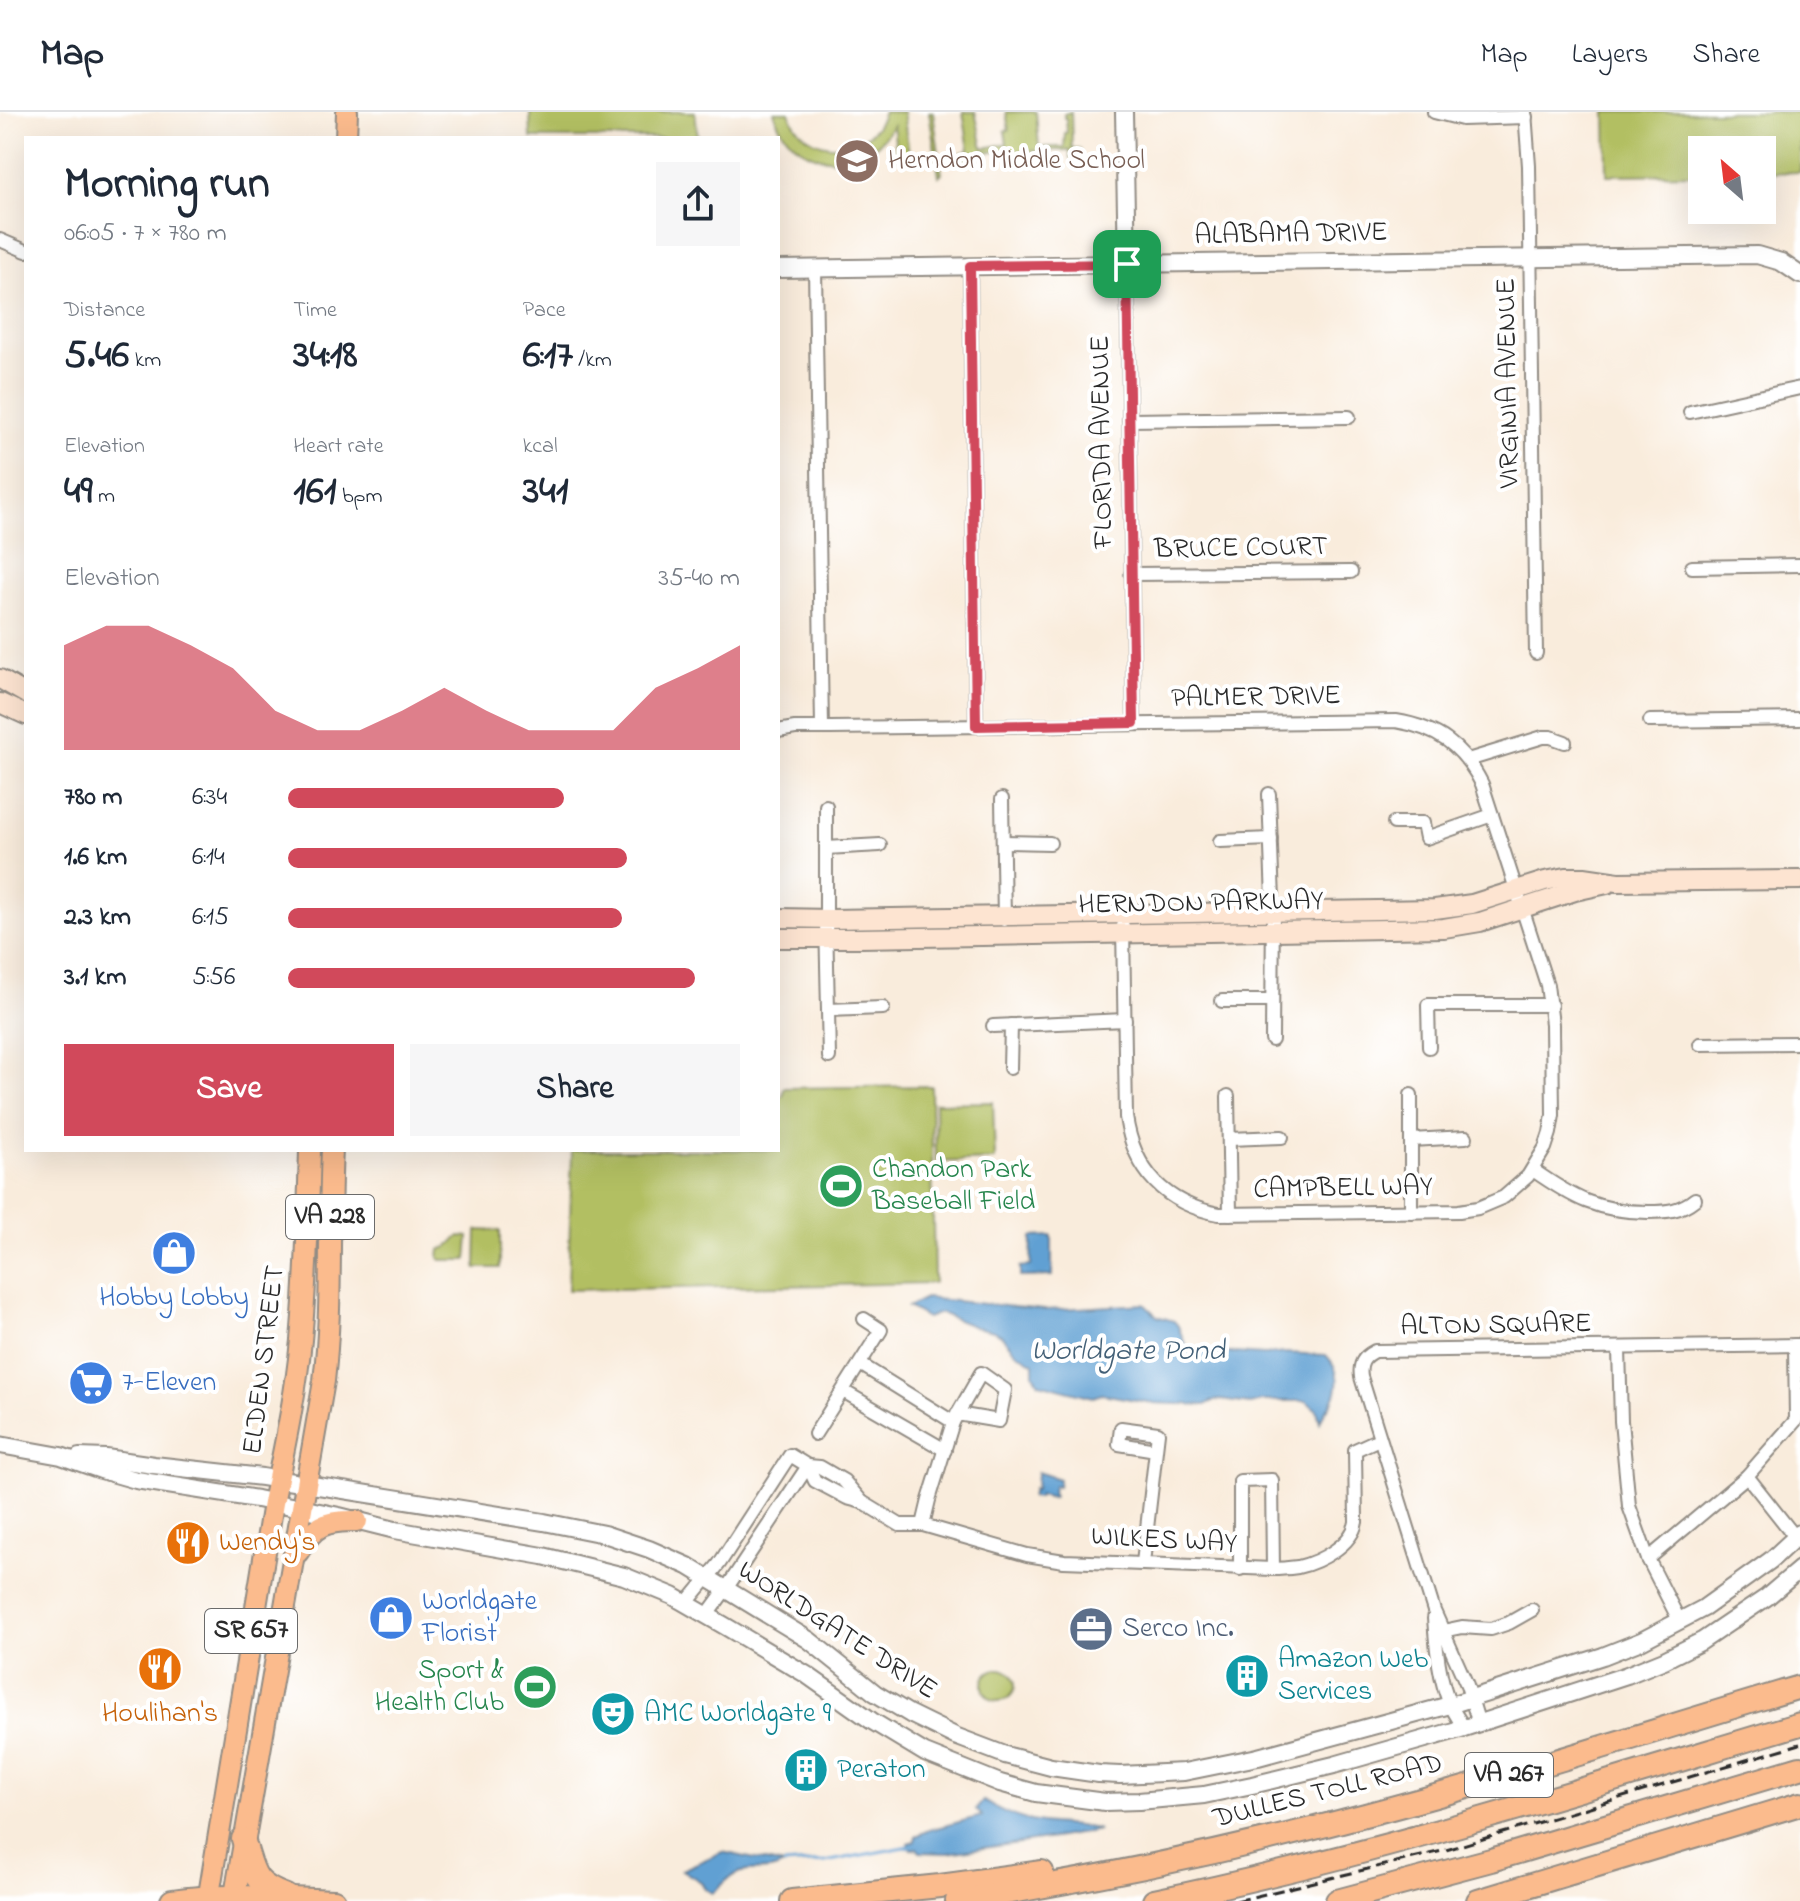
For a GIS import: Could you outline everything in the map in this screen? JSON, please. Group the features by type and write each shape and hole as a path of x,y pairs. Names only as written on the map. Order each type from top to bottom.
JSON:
{"highway":[{"name":"DULLES TOLL ROAD","path":"957,1901 1252,1844 1402,1806 1800,1687"},
{"path":"1718,1748 1800,1715"},
{"path":"1154,1901 1235,1884 1399,1842 1800,1724"},
{"path":"1337,1901 1491,1860 1800,1768"},
{"path":"1478,1901 1800,1804"},
{"path":"243,1839 260,1882 270,1890 295,1899"},
{"path":"792,1901 1048,1871 1139,1868"},
{"path":"172,1901 334,1901"}],"main road":[{"path":"346,136 347,112"},
{"path":"0,679 24,693"},
{"path":"0,703 24,714"},
{"name":"HERNDON PARKWAY","path":"780,918 1004,926 1124,934 1448,908 1519,899 1566,877 1618,882 1800,880"},
{"name":"HERNDON PARKWAY","path":"780,938 826,939 1123,915 1273,921"},
{"name":"ELDEN STREET","path":"278,1480 298,1364 305,1283 310,1152"},
{"name":"ELDEN STREET","path":"306,1484 329,1342 332,1152"},
{"name":"SR 657","path":"208,1899 278,1480"},
{"name":"SR 657","path":"234,1899 306,1484"},
{"path":"293,1558 317,1527 336,1521 357,1521"}],"street":[{"name":"FLORIDA AVENUE","path":"1124,112 1134,723"},
{"path":"1434,112 1462,119 1525,114"},
{"name":"VIRGINIA AVENUE","path":"1525,114 1531,258 1536,653"},
{"path":"0,240 24,250"},
{"name":"ALABAMA DRIVE","path":"780,269 1757,255 1781,262 1800,275"},
{"path":"970,266 976,726"},
{"path":"815,268 822,728"},
{"path":"1690,412 1800,388"},
{"path":"1129,420 1349,417"},
{"path":"1692,567 1800,565"},
{"name":"BRUCE COURT","path":"1131,574 1351,572"},
{"path":"1650,721 1800,719"},
{"name":"PALMER DRIVE","path":"780,731 1134,723 1396,721 1413,724 1429,729 1456,747 1468,760 1482,784 1519,899"},
{"path":"1468,760 1543,737 1565,742"},
{"path":"1269,794 1273,921 1272,1040"},
{"path":"1002,799 1004,926"},
{"path":"826,806 829,1057"},
{"path":"1394,823 1423,823 1426,838 1492,815"},
{"path":"1220,841 1271,839"},
{"path":"1003,842 1050,843"},
{"path":"826,848 880,845"},
{"name":"CAMPBELL WAY","path":"1123,915 1126,1117 1133,1149 1150,1177 1175,1199 1202,1211 1230,1214 1459,1211 1478,1208 1504,1197 1517,1187 1533,1170 1545,1148 1553,1115 1551,1005 1519,899"},
{"path":"1222,1001 1272,1001"},
{"path":"1429,1047 1428,1005 1551,1005"},
{"path":"828,1010 883,1008"},
{"path":"993,1026 1125,1020"},
{"path":"1010,1068 1011,1025"},
{"path":"1700,1044 1800,1043"},
{"path":"1411,1095 1411,1212"},
{"path":"1228,1096 1230,1214"},
{"path":"1229,1139 1282,1137"},
{"path":"1411,1140 1466,1137"},
{"path":"1533,1170 1576,1198 1611,1209 1668,1212 1687,1206 1695,1199"},
{"path":"815,1434 881,1330 864,1319"},
{"path":"1648,1559 1747,1476 1796,1420 1798,1345"},
{"name":"ALTON SQUARE","path":"1472,1726 1467,1685 1439,1632 1361,1377 1359,1367 1366,1356 1375,1351 1798,1345"},
{"path":"1619,1349 1621,1421 1629,1506 1648,1559 1680,1622"},
{"path":"860,1364 955,1418 999,1421 1005,1390 981,1373 955,1418 923,1525"},
{"path":"843,1391 945,1450"},
{"name":"WILKES WAY","path":"707,1578 790,1455 844,1481 862,1502 900,1525 923,1525 1027,1555 1064,1561 1240,1569 1299,1567 1321,1559 1354,1531 1355,1450 1379,1439"},
{"path":"0,1445 61,1456"},
{"path":"1143,1563 1156,1450"},
{"name":"WORLDGATE DRIVE","path":"61,1456 106,1458 306,1484 604,1534 675,1560 707,1578 809,1640 875,1693 910,1714 972,1743 1051,1767 1120,1775 1184,1772 1258,1757 1450,1705 1603,1656 1680,1622 1740,1584 1798,1538"},
{"name":"WORLDGATE DRIVE","path":"61,1456 136,1480 273,1503 407,1533 543,1556 624,1576 659,1589 707,1615 807,1675 872,1721 925,1753 1000,1783 1036,1793 1105,1802 1204,1795 1334,1765 1472,1726 1627,1675 1702,1641 1767,1597 1800,1569"},
{"path":"707,1615 808,1466"},
{"path":"1747,1476 1798,1538"},
{"path":"1240,1569 1240,1481 1272,1480 1273,1569"},
{"path":"686,1604 707,1578"},
{"path":"1439,1632 1462,1627 1491,1629 1532,1610"},
{"name":"ALTON SQUARE","path":"1439,1632 1437,1650 1450,1705 1472,1726"}],"green space":[{"path":"530,112 695,112 698,136 531,136"},
{"path":"774,112 789,112 808,138 836,146 851,144 865,137 876,127 884,112 903,112 910,159 897,159 893,125 878,144 858,156 843,160 813,155 788,139"},
{"path":"929,112 933,112 942,173 939,176"},
{"path":"963,112 975,112 983,148 1007,144 1005,131 1009,130 1006,112 1036,112 1039,147 1064,147 1067,133 1064,114 1071,112 1072,148 1080,149 1080,153 1072,159 1070,150 971,152 970,160 966,160 961,153 969,150"},
{"path":"1606,112 1800,112 1800,172 1776,173 1776,136 1688,136 1688,174 1607,175"},
{"path":"931,1086 934,1283 568,1290 572,1152 780,1152 780,1096 783,1096 784,1088"},
{"path":"993,1102 995,1160 936,1162 935,1103"},
{"path":"477,1230 500,1231 500,1268 476,1268"},
{"path":"460,1236 469,1237 467,1260 441,1260 440,1250"},
{"path":"999,1669 1011,1673 1015,1685 1011,1697 999,1701 987,1697 983,1685 987,1673"}],"water":[{"path":"1052,1236 1052,1276 1020,1277 1020,1267 1031,1266 1032,1237"},
{"name":"Worldgate Pond","path":"925,1298 1045,1310 1144,1304 1157,1316 1174,1321 1185,1344 1192,1350 1326,1355 1336,1372 1336,1392 1320,1422 1317,1410 1306,1401 1261,1401 1250,1404 1220,1400 1205,1405 1153,1403 1102,1394 1093,1397 1039,1383 1034,1374 1034,1363 1016,1352 994,1331 940,1313 927,1318 908,1307"},
{"path":"1037,1472 1059,1479 1058,1486 1053,1485 1053,1498 1031,1497 1033,1489 1036,1490"},
{"path":"983,1801 1026,1820 1099,1830 947,1853 911,1849 909,1843 915,1841 916,1836 982,1816 976,1809"},
{"path":"722,1852 784,1865 738,1873 712,1893 682,1870"}],"waterway":[{"path":"784,1865 825,1862 910,1846"}],"railway":[{"path":"1236,1901 1446,1850 1800,1744"}],"place":[{"name":"Herndon Middle School","path":"857,161"},
{"name":"Chandon Park Baseball Field","path":"841,1186"},
{"name":"Hobby Lobby","path":"174,1253"},
{"name":"7-Eleven","path":"91,1383"},
{"name":"Wendy's","path":"188,1543"},
{"name":"Worldgate Florist","path":"391,1618"},
{"name":"Serco Inc.","path":"1091,1629"},
{"name":"Houlihan's","path":"160,1669"},
{"name":"Amazon Web Services","path":"1247,1676"},
{"name":"Sport & Health Club","path":"535,1687"},
{"name":"AMC Worldgate 9","path":"613,1714"},
{"name":"Peraton","path":"806,1770"}],"route":[{"path":"1127,264 1134,723 976,726 970,266 1127,264"}]}
